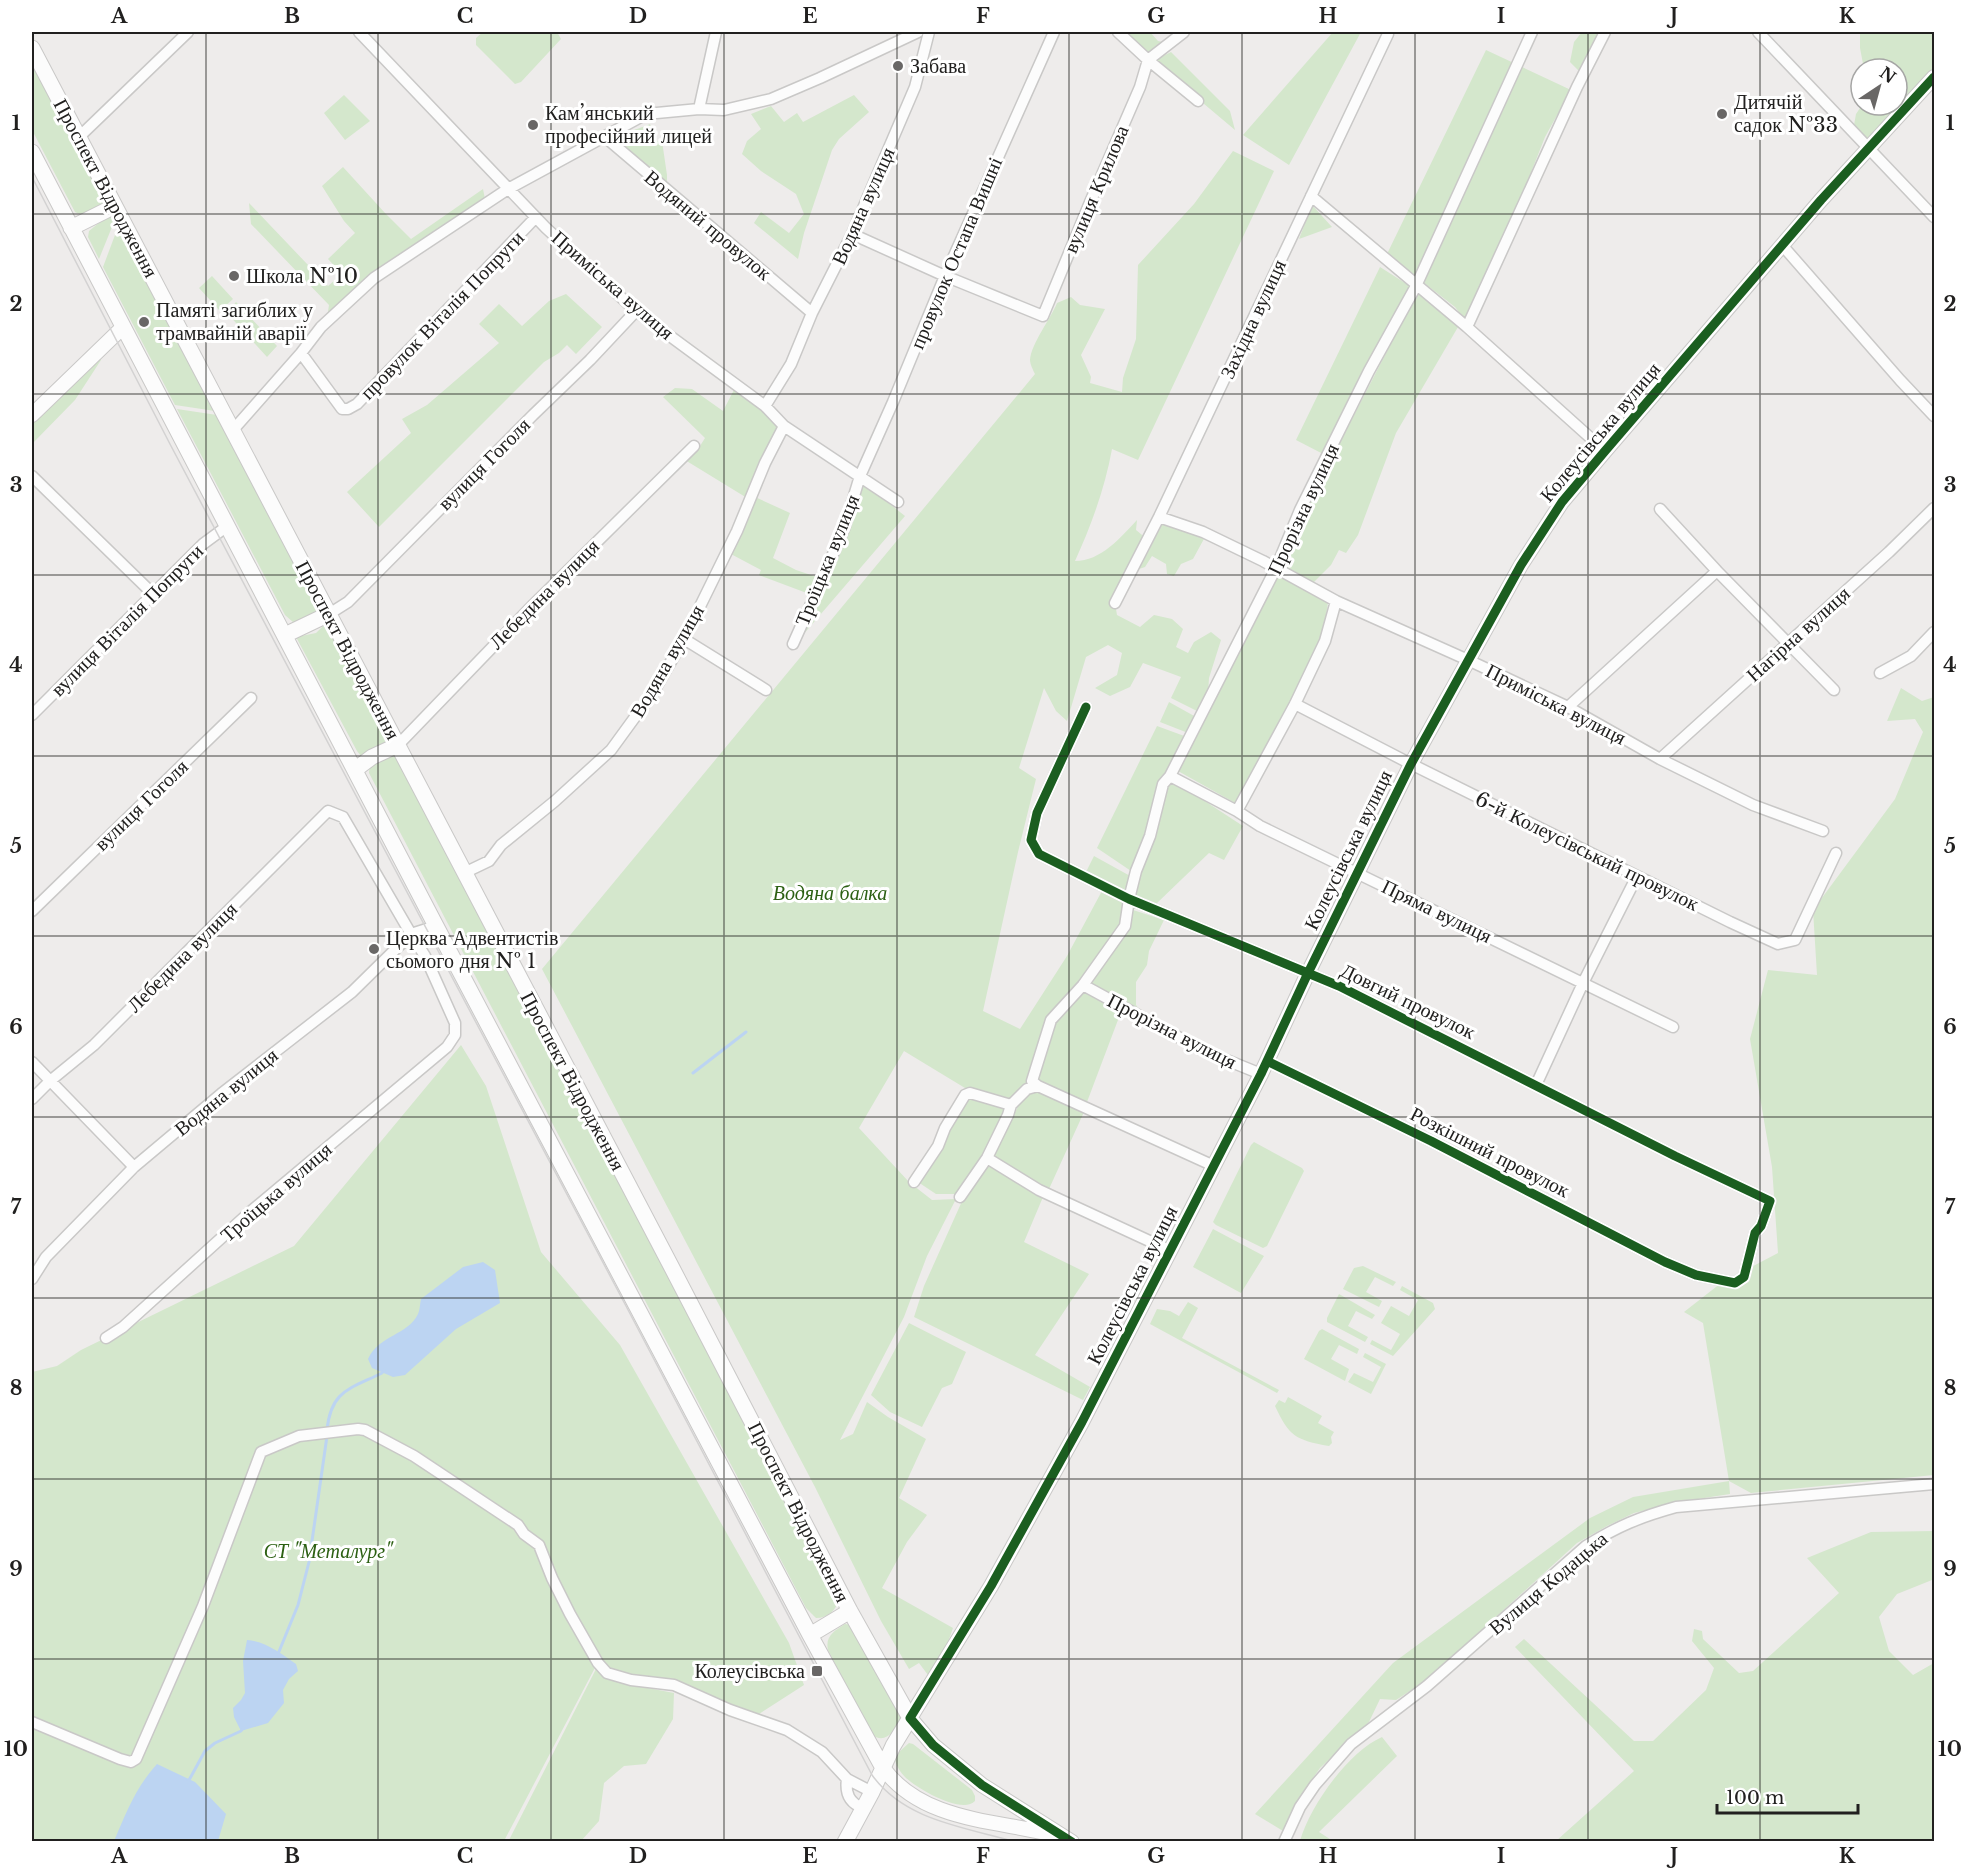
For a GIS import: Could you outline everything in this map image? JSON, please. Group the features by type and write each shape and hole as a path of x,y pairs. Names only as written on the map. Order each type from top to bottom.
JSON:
{"main road":[{"name":"Проспект Відродження","path":"32,48 850,1611 910,1718"},
{"name":"Проспект Відродження","path":"32,152 35,169 71,228 436,926 810,1635 883,1768"},
{"path":"71,228 115,206"},
{"path":"285,635 330,614"},
{"path":"356,770 372,757 398,745"},
{"path":"810,1635 850,1611"},
{"path":"844,1842 872,1792 892,1746 910,1718"}],"street":[{"path":"79,137 188,32"},
{"path":"699,109 716,32"},
{"path":"233,430 321,327 374,278 508,189 646,114 699,109 723,110 771,99 918,32"},
{"name":"Водяна вулиця","path":"765,406 791,364 812,313 852,234 915,87 929,32"},
{"name":"провулок Остапа Вишні","path":"860,476 945,276 1054,32"},
{"path":"1118,32 1198,101"},
{"path":"1149,60 1184,32"},
{"name":"Прорізна вулиця","path":"1038,1086 1032,1081 1051,1020 1083,985 1125,926 1136,871 1150,836 1164,784 1276,568 1300,510 1369,370 1416,286 1532,32"},
{"path":"1467,327 1577,87 1605,32"},
{"path":"1758,32 1935,217"},
{"name":"Приміська вулиця","path":"366,34 546,228 636,310 765,406 784,426 898,502"},
{"name":"Західна вулиця","path":"1115,603 1159,517 1388,34"},
{"name":"вулиця Крилова","path":"945,276 1043,316 1140,87 1149,60"},
{"name":"Колеусівська вулиця","path":"910,1718 1002,1566 1082,1422 1264,1068 1411,764 1521,565 1562,502 1605,451 1821,200 1935,77"},
{"name":"Водяний провулок","path":"605,137 812,313"},
{"path":"1311,196 1467,327 1605,451"},
{"name":"провулок Віталія Попруги","path":"301,353 342,409 348,409 357,404 537,217"},
{"path":"852,234 945,276"},
{"path":"1782,245 1806,275 1935,417"},
{"name":"вулиця Гоголя","path":"330,614 348,602 590,360 636,310"},
{"path":"32,415 122,328"},
{"name":"Водяна вулиця","path":"464,873 489,861 501,845 555,801 611,750 654,691 684,639 737,531 765,463 784,426"},
{"name":"Лебедина вулиця","path":"398,745 559,579 694,446"},
{"path":"32,476 152,593"},
{"name":"Троїцька вулиця","path":"793,644 844,529 860,476"},
{"name":"Нагірна вулиця","path":"1660,759 1935,508"},
{"path":"1660,509 1717,571 1834,690"},
{"name":"Приміська вулиця","path":"1159,517 1203,532 1336,601 1568,707 1660,759 1753,805 1823,831"},
{"name":"вулиця Віталія Попруги","path":"32,716 152,593 203,544 226,527"},
{"path":"1568,707 1717,571"},
{"path":"1237,811 1295,704 1325,641 1336,601"},
{"path":"1880,673 1911,656 1935,632"},
{"path":"684,639 766,690"},
{"name":"вулиця Гоголя","path":"32,911 251,698"},
{"name":"6-й Колеусівський провулок","path":"1295,704 1411,764 1779,944 1795,940 1836,853"},
{"name":"Довгий провулок","path":"1086,707 1037,813 1031,840 1039,854 1129,899 1339,986 1675,1156 1770,1201"},
{"name":"Пряма вулиця","path":"1170,776 1237,811 1260,826 1673,1027"},
{"name":"Лебедина вулиця","path":"32,1099 94,1045 328,811 343,817 411,934"},
{"path":"1536,1085 1582,983 1637,876"},
{"name":"Водяна вулиця","path":"32,1278 46,1257 134,1167 220,1094 352,992 411,934 436,926"},
{"name":"Троїцька вулиця","path":"106,1338 123,1327 250,1212 447,1047 455,1035 455,1023 426,956 411,934"},
{"name":"Прорізна вулиця","path":"1083,985 1202,1050 1264,1068"},
{"path":"32,1062 134,1167"},
{"name":"Розкішний провулок","path":"1264,1068 1431,1141 1665,1262 1696,1275 1735,1283 1744,1276 1755,1233 1761,1226 1770,1201"},
{"path":"960,1197 987,1158 1011,1105 1027,1089 1038,1086 1214,1166"},
{"path":"914,1182 939,1146 945,1128 965,1095 970,1093 1011,1105"},
{"path":"987,1158 1039,1190 1170,1251"},
{"path":"32,1722 120,1759 131,1762 136,1759 203,1606 261,1452 299,1436 358,1429 365,1430 414,1456 518,1525 524,1534 538,1545 570,1614 598,1663 608,1673 631,1680 674,1685 730,1710 787,1730 822,1752 847,1779 872,1792"},
{"name":"Вулиця Кодацька","path":"1284,1842 1300,1807 1315,1785 1351,1744 1427,1686 1586,1546 1611,1530 1640,1517 1676,1507 1935,1484"},
{"name":"Проспект Відродження","path":"910,1718 933,1745 982,1785 1067,1839"},
{"name":"Проспект Відродження","path":"883,1768 890,1778 911,1796 939,1811 1067,1839"},
{"path":"847,1779 847,1794 850,1800 863,1808"}],"green space":[{"path":"483,32 557,32 561,39 521,82 515,84 476,45 476,38"},
{"path":"1121,32 1150,32 1158,41 1167,43 1149,58"},
{"path":"1333,32 1361,32 1289,165 1243,135"},
{"path":"1582,32 1600,32 1580,72 1570,62 1574,42"},
{"path":"1860,32 1934,32 1934,73 1909,100 1909,57 1862,57"},
{"path":"1486,50 1571,90 1545,137 1513,218 1466,321 1455,307 1387,254"},
{"path":"1171,52 1230,111 1235,130 1153,61"},
{"path":"32,59 105,201 99,207 83,214 75,212 32,130"},
{"path":"344,95 370,121 345,140 324,113"},
{"path":"854,95 869,112 839,139 832,150 804,233 798,259 754,223 761,212 789,233 804,214 796,194 761,171 742,154 747,141 761,129 751,114 771,106 784,122 797,113 803,122"},
{"path":"1855,117 1894,117 1869,144 1854,125"},
{"path":"650,124 657,141 662,141 667,187 616,144 626,134"},
{"name":"Водяна балка","path":"1233,151 1274,171 1138,460 1112,449 1097,506 1075,561 1102,553 1137,520 1136,530 1147,539 1115,603 1117,615 1140,627 1154,615 1172,619 1183,629 1176,647 1188,653 1194,642 1211,632 1221,640 1209,678 1208,694 1199,712 1171,698 1181,677 1143,663 1130,687 1110,696 1095,688 1117,675 1122,653 1108,645 1086,657 1067,721 1056,711 1044,688 1019,768 1036,779 983,1011 1020,1029 1067,956 1103,889 1125,900 1122,925 1084,978 1046,1019 1029,1083 1010,1101 965,1088 904,1051 859,1128 909,1182 932,1200 956,1199 927,1256 904,1317 840,1440 853,1434 867,1402 926,1439 899,1498 927,1515 907,1542 882,1588 953,1628 942,1659 928,1675 919,1663 909,1669 881,1621 815,1487 542,969 1035,374 1030,362 1031,354 1057,303 1071,297 1080,305 1105,309 1081,355 1091,377 1090,383 1122,392 1123,378 1136,339 1138,265 1194,204"},
{"path":"343,167 411,239 483,189 485,199 327,318 329,305 251,224 249,203 328,286 342,274 328,259 355,233 344,221 322,186"},
{"path":"1312,205 1332,227 1299,239"},
{"path":"113,217 114,222 99,259 88,237 89,231 105,218"},
{"path":"118,227 215,411 175,405 103,267"},
{"path":"1380,267 1413,288 1325,455 1296,440"},
{"path":"212,276 233,299 220,311 199,288"},
{"path":"1417,293 1458,327 1396,433 1358,535 1346,553 1339,550 1331,565 1312,584 1280,570 1305,510"},
{"path":"566,294 602,327 576,354 567,345 544,362 379,527 347,492 411,433 402,419 427,405 499,343 479,324 499,304 522,326 549,301"},
{"path":"236,302 277,346 267,357 227,313"},
{"path":"100,358 101,360 75,400 32,444 32,424"},
{"path":"675,388 692,389 723,411 735,388 763,407 781,428 747,498 685,460 705,438 663,397"},
{"path":"177,409 217,415 317,600 314,614 308,618 294,623 285,615"},
{"path":"862,482 905,516 802,636 837,559"},
{"path":"755,497 790,513 773,558 796,570 820,578 812,595 759,575 761,570 729,553"},
{"path":"1164,521 1205,537 1193,559 1181,564 1174,576 1167,574 1166,564 1152,556 1145,567 1139,569"},
{"path":"1277,575 1328,602 1323,637 1286,713 1237,804 1178,771"},
{"path":"327,622 388,740 384,745 361,756 296,637 316,633"},
{"path":"1901,688 1922,701 1934,697 1934,1475 1751,1493 1729,1481 1703,1323 1684,1312 1721,1283 1778,1253 1772,1167 1750,1039 1768,970 1817,975 1813,910 1895,799 1923,732 1915,719 1887,721"},
{"path":"1169,702 1196,717 1188,733 1160,722"},
{"path":"1157,726 1187,737 1134,873 1097,848"},
{"path":"396,753 839,1598 834,1610 828,1615 816,1618 806,1608 369,773 375,763"},
{"path":"1171,779 1243,826 1224,860 1209,853 1156,904 1133,897 1151,844 1166,787"},
{"path":"1094,856 1132,877 1124,893 1086,872"},
{"path":"1130,909 1164,920 1149,951 1147,965 1136,982 1136,1005 1139,1009 1086,984"},
{"path":"1083,992 1121,1012 1087,1102 1036,1079 1055,1021"},
{"name":"СТ \"Металург\"","path":"461,1045 486,1086 541,1252 620,1345 789,1643 804,1685 759,1714 731,1707 684,1683 635,1677 608,1669 598,1662 504,1841 32,1841 32,1372 57,1366 81,1350 294,1246"},
{"path":"1040,1089 1084,1112 1049,1189 992,1156 1021,1101 1027,1093"},
{"path":"969,1097 1007,1107 986,1152 958,1194 936,1194 918,1182 938,1156"},
{"path":"1254,1142 1304,1171 1267,1246 1263,1248 1213,1222"},
{"path":"989,1164 1043,1197 1024,1242 1089,1274 1035,1355 1090,1387 1083,1400 914,1317 924,1286 963,1199"},
{"path":"1213,1229 1264,1256 1241,1293 1193,1267"},
{"path":"1363,1266 1396,1282 1393,1286 1375,1277 1366,1292 1382,1301 1379,1307 1343,1289 1354,1268"},
{"path":"1402,1286 1433,1303 1435,1309 1393,1356 1370,1344 1372,1340 1391,1350 1400,1334 1381,1323 1391,1306 1409,1316 1418,1300 1400,1290"},
{"path":"1339,1294 1375,1315 1372,1319 1356,1311 1348,1326 1368,1337 1365,1342 1327,1322"},
{"path":"1188,1302 1198,1308 1182,1338 1279,1390 1277,1393 1150,1324 1157,1309 1170,1311 1179,1316"},
{"path":"909,1323 966,1352 952,1384 942,1388 922,1427 890,1412 871,1395"},
{"path":"1322,1329 1359,1349 1357,1354 1339,1345 1331,1359 1349,1369 1345,1381 1304,1359"},
{"path":"1365,1353 1386,1364 1371,1394 1348,1382 1354,1373 1373,1382 1381,1367 1363,1357"},
{"path":"1288,1397 1322,1416 1318,1423 1334,1432 1331,1437 1332,1443 1329,1446 1301,1439 1289,1430 1275,1406 1279,1400 1285,1403"},
{"path":"1729,1481 1730,1494 1678,1502 1634,1513 1577,1543 1427,1680 1396,1700 1380,1699 1369,1722 1320,1768 1295,1804 1283,1831 1255,1814 1393,1663 1590,1518 1633,1497"},
{"path":"1934,1531 1934,1582 1932,1580 1897,1594 1879,1617 1889,1651 1913,1675 1934,1663 1934,1841 1556,1841 1634,1771 1515,1647 1524,1639 1634,1741 1653,1741 1706,1690 1714,1668 1692,1641 1694,1629 1702,1631 1703,1639 1739,1673 1753,1671 1839,1593 1807,1558 1871,1532"},
{"path":"845,1624 852,1625 902,1716 899,1725 885,1738 871,1734 828,1650 829,1637"},
{"path":"596,1669 617,1682 674,1693 673,1719 646,1764 624,1766 604,1783 599,1821 581,1841 508,1842"},
{"path":"1382,1737 1397,1756 1319,1832 1333,1841 1300,1841 1312,1812 1332,1781 1356,1755"},
{"path":"909,1743 972,1790 975,1801 960,1805 950,1802 929,1793 905,1777 895,1760 899,1752"}],"water":[{"path":"483,1262 495,1270 500,1303 456,1329 405,1375 393,1377 372,1368 368,1359 373,1351 408,1327 419,1312 421,1299 463,1267"},
{"path":"247,1640 267,1645 279,1652 296,1664 298,1671 289,1679 283,1690 284,1703 268,1723 241,1731 234,1717 233,1708 245,1693 243,1661"},
{"path":"157,1764 195,1782 226,1814 218,1841 114,1841 137,1791"}],"waterway":[{"path":"693,1073 746,1032"},
{"path":"327,1430 333,1406 344,1392 384,1370"},
{"path":"278,1654 298,1605 309,1562 327,1436"},
{"path":"188,1782 205,1751 243,1728"}],"tram line":[{"path":"32,177 171,446 872,1775 901,1803 919,1812 937,1820 1016,1842"}],"cycle path":[{"path":"1072,1842 982,1785 933,1745 910,1718 991,1586 1082,1422 1261,1074 1411,764 1521,565 1562,502 1605,451 1821,200 1934,77"},
{"path":"1086,707 1037,813 1031,840 1039,854 1129,899 1339,986 1675,1156 1770,1201 1761,1226 1755,1233 1744,1277 1735,1283 1696,1275 1665,1262 1431,1141 1267,1061"}],"place":[{"name":"Забава","path":"898,66"},
{"name":"Дитячій садок №33","path":"1722,114"},
{"name":"Кам’янський професійний лицей","path":"533,125"},
{"name":"Школа №10","path":"234,276"},
{"name":"Памяті загиблих у трамвайній аварії","path":"144,322"},
{"name":"Церква Адвентистів сьомого дня № 1","path":"374,949"},
{"name":"Колеусівська","path":"817,1671"}]}
